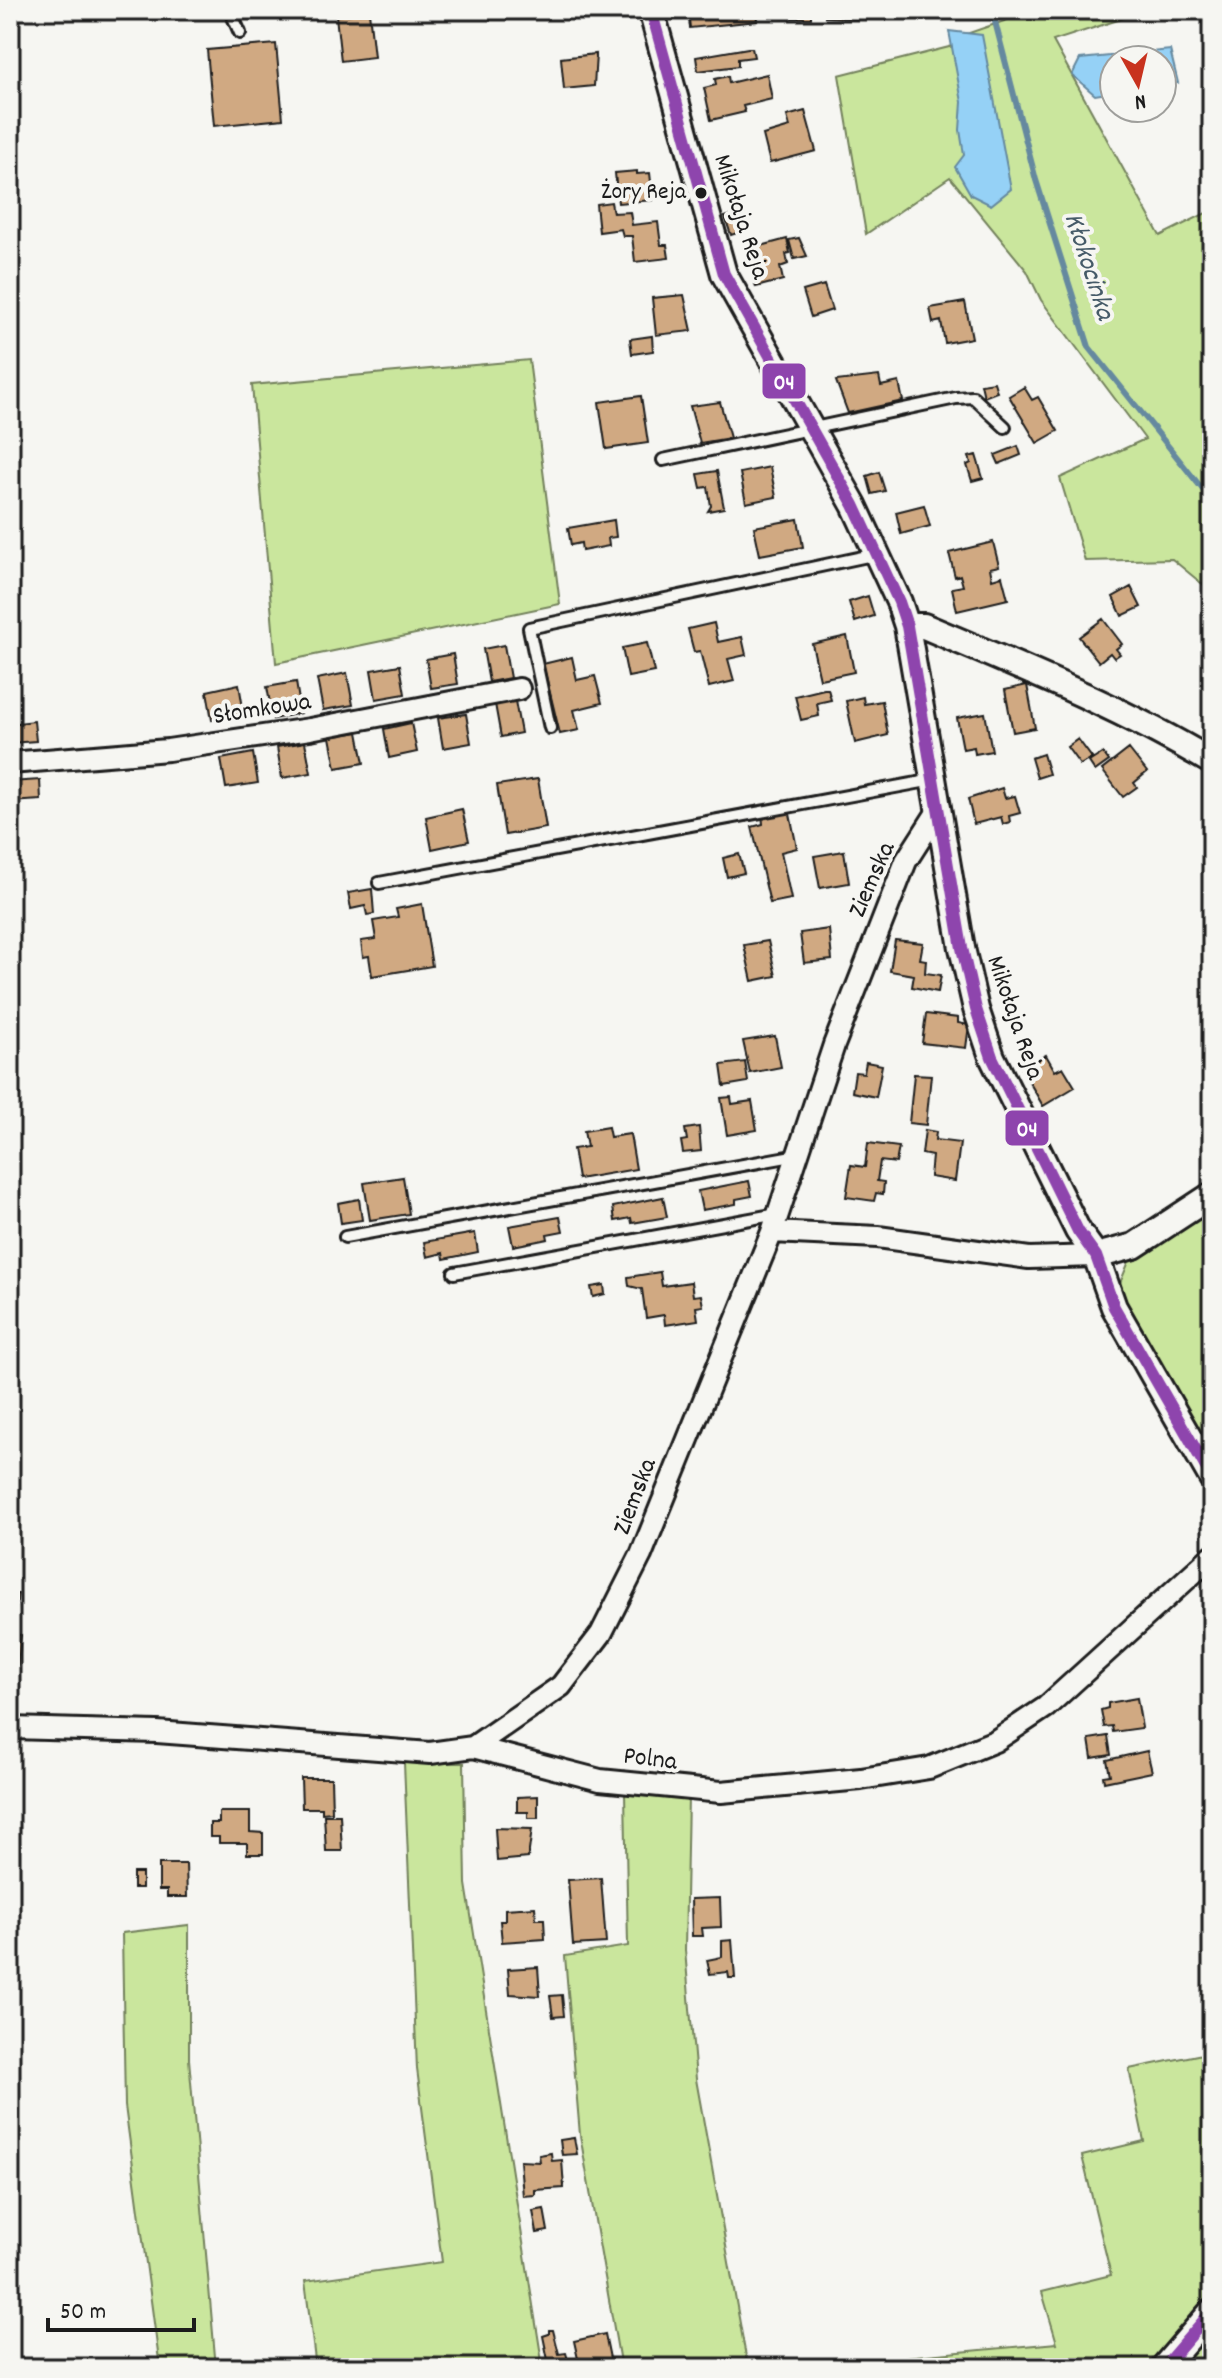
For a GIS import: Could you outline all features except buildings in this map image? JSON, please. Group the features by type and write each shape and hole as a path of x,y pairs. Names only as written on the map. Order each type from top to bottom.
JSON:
{"street":[{"name":"Mikołaja Reja","path":"651,10 724,274 879,554 907,626 962,948 992,1057 1078,1231 1096,1256 1114,1307 1212,1478"},
{"path":"907,626 924,626 1072,687 1144,721 1212,762"},
{"name":"Słomkowa","path":"10,763 200,745 310,729 519,689"},
{"name":"Ziemska","path":"473,1747 561,1686 601,1634 641,1555 775,1223 834,1045 906,861 938,811"},
{"path":"775,1223 1029,1258 1096,1256 1134,1246 1212,1195"},
{"name":"Polna","path":"10,1728 157,1732 430,1753 473,1747 600,1780 721,1792 861,1779 929,1768 995,1741 1046,1707 1212,1556"},
{"path":"1163,2368 1212,2311"}],"lane":[{"path":"230,10 240,33"},
{"path":"663,460 812,431 956,398 973,397 1005,427"},
{"path":"550,728 529,628 879,554"},
{"path":"379,883 933,780"},
{"path":"345,1237 798,1155"},
{"path":"454,1273 775,1223"}],"green space":[{"path":"1005,10 1149,10 1053,41 1160,236 1212,210 1212,592 1172,559 1085,561 1060,478 1145,439 1041,300 1027,271 950,177 866,234 839,75 953,46 963,35 1007,20"},
{"path":"529,360 560,604 276,663 252,385"},
{"path":"1212,1201 1212,1460 1132,1318 1120,1283 1130,1259"},
{"path":"404,1763 464,1763 466,1884 543,2368 316,2368 305,2281 442,2262 417,2069"},
{"path":"625,1793 688,1797 685,1950 696,2079 748,2368 621,2368 580,2135 565,1956 628,1946"},
{"path":"189,1925 189,2059 216,2368 160,2368 125,2106 122,1933"},
{"path":"1212,2052 1212,2300 1157,2368 1083,2368 1061,2362 1061,2368 816,2368 840,2363 1057,2343 1042,2292 1111,2275 1082,2156 1144,2141 1129,2069"},
{"path":"1212,2326 1212,2368 1178,2368"}],"water":[{"path":"949,31 982,35 1011,189 991,205 971,195 955,167 964,155 960,130 962,102"},
{"path":"1098,57 1098,95 1072,75 1080,59"}],"waterway":[{"name":"Kłokocinka","path":"992,10 1036,180 1089,347 1212,501"}],"transit line":[{"name":"04","path":"651,10 724,274 854,505 907,626 962,948 976,1009 992,1057 1078,1231 1096,1256 1114,1307 1212,1478"},
{"name":"04","path":"1163,2368 1212,2311"}],"place":[{"name":"Żory Reja","path":"701,193"}]}
